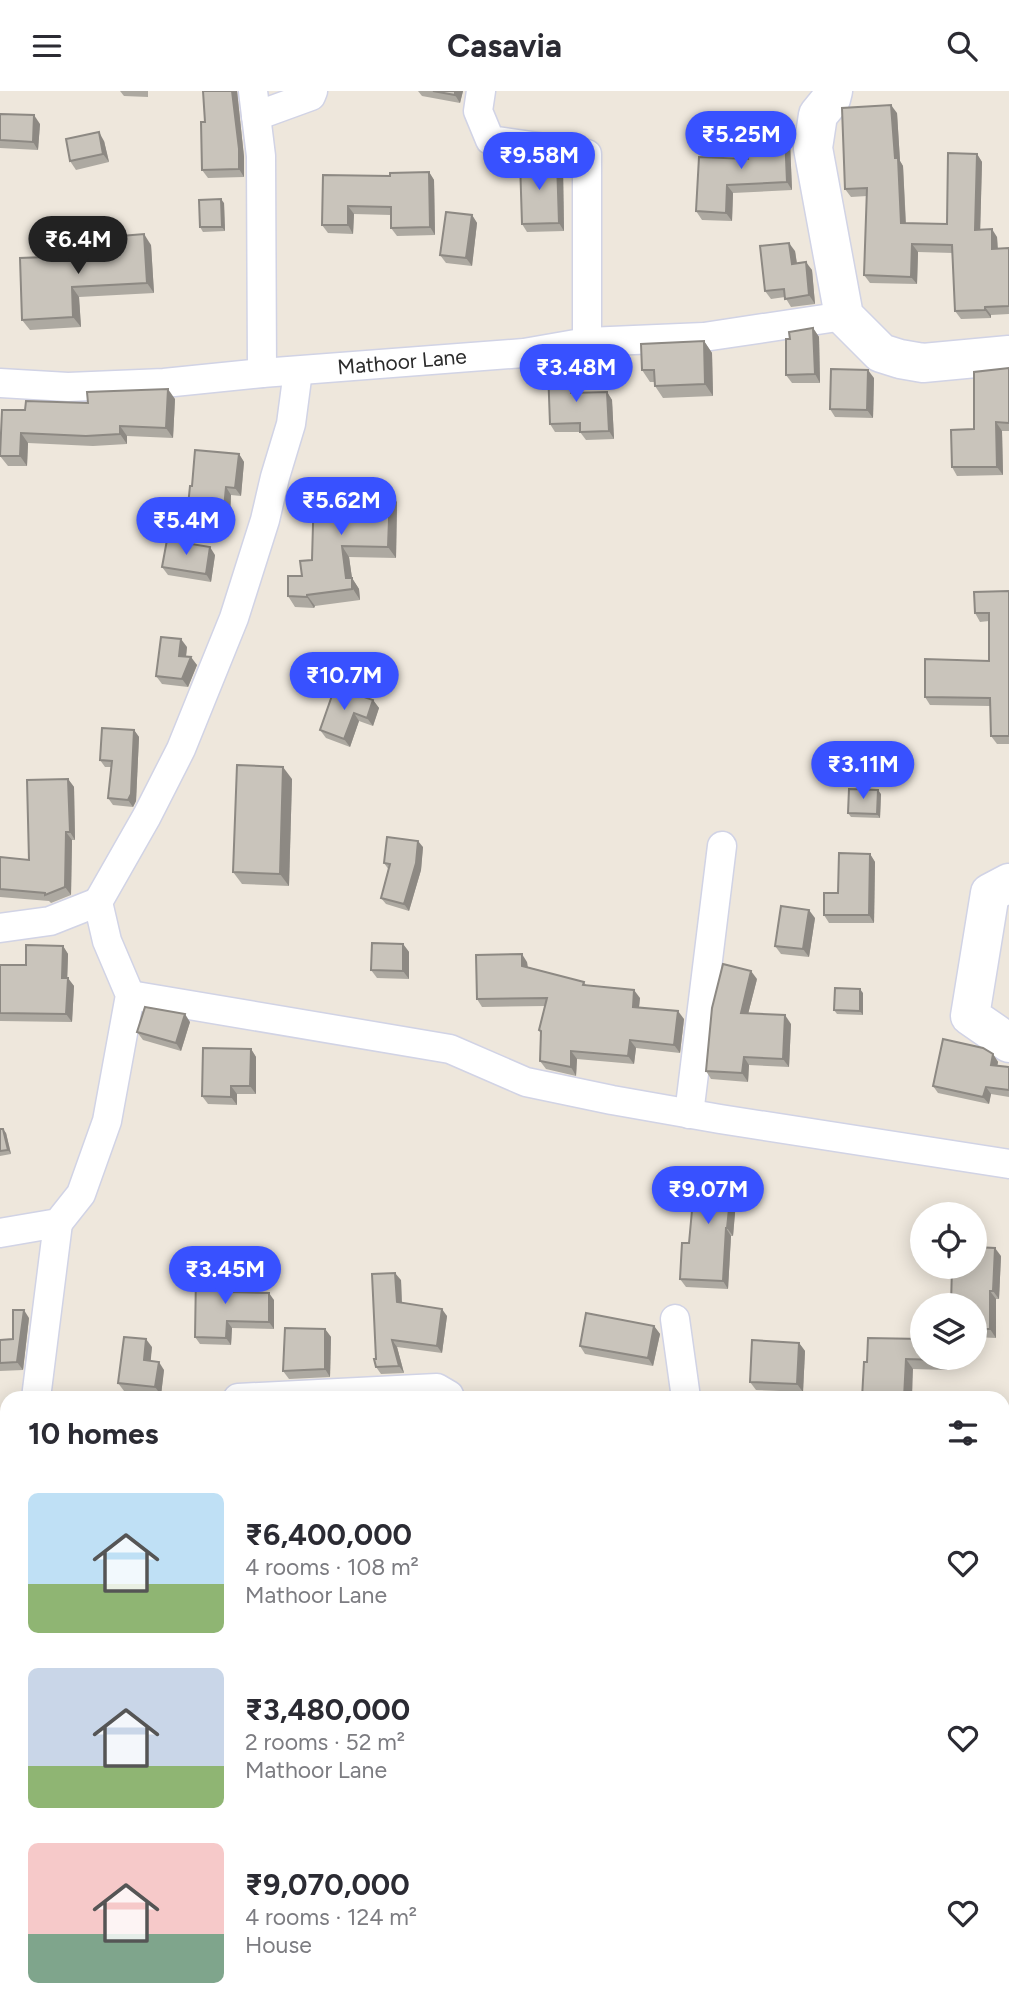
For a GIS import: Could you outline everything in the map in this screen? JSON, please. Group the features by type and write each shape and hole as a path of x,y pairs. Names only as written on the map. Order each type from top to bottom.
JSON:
{"street":[{"path":"262,373 261,156 255,103 311,96 313,91"},
{"path":"481,91 478,111 490,140 587,154 587,342"},
{"path":"833,91 831,99 818,115 813,148 844,316 881,353 900,359 923,363 1009,355"},
{"name":"Mathoor Lane","path":"0,383 68,387 164,383 524,353 587,342 704,337 844,316"},
{"path":"0,928 50,921 98,902 147,815 181,749 234,618 265,520 291,424 298,370"},
{"path":"689,1114 722,846"},
{"path":"1009,883 990,893 970,1016 1009,1043"},
{"path":"37,1391 58,1223 81,1194 107,1121 130,995 107,941 98,902"},
{"path":"130,995 450,1049 526,1082 689,1114 1009,1164"},
{"path":"0,1233 58,1223"},
{"path":"675,1318 685,1391"},
{"path":"386,1391 437,1388 442,1391"}],"building":[{"path":"203,91 232,91 239,169 202,170 201,122 205,122"},
{"path":"433,91 455,91 455,95"},
{"path":"891,105 895,158 898,158 901,223 947,224 948,153 977,154 975,230 992,229 992,249 1009,248 1009,306 955,311 952,245 912,244 911,277 864,275 867,188 845,189 842,108"},
{"path":"0,114 34,115 33,142 0,140"},
{"path":"99,132 103,154 70,161 66,139"},
{"path":"785,134 787,182 727,185 726,213 696,211 699,157 748,159 746,136"},
{"path":"520,161 557,161 559,223 522,224"},
{"path":"429,172 430,227 391,228 391,207 348,206 348,225 322,225 323,175 390,176 390,173"},
{"path":"221,199 222,227 200,227 199,200"},
{"path":"446,212 472,215 466,258 440,255"},
{"path":"144,234 147,283 72,287 73,317 22,320 20,258 97,255 96,245 121,244 121,236"},
{"path":"789,243 792,264 806,262 809,295 785,299 784,289 765,291 760,246"},
{"path":"813,328 815,374 786,375 786,339 790,339 789,332"},
{"path":"704,341 705,384 655,386 654,370 642,370 641,344"},
{"path":"1009,368 1009,423 996,422 997,467 952,467 951,430 974,429 974,372"},
{"path":"548,369 571,369 571,393 607,392 609,431 580,432 580,423 550,424"},
{"path":"831,369 868,370 867,410 830,409"},
{"path":"168,389 166,428 120,426 120,434 86,436 21,433 20,456 0,456 2,410 25,410 26,401 88,403 87,392"},
{"path":"195,450 239,454 235,488 226,487 224,508 188,506"},
{"path":"314,489 390,491 388,547 342,546 346,578 352,578 352,589 307,597 288,596 288,576 302,576 300,561 312,560"},
{"path":"167,540 210,547 206,574 162,567"},
{"path":"1009,591 1009,736 991,736 990,698 925,697 925,659 989,661 989,613 975,613 974,592"},
{"path":"161,637 181,639 179,656 191,657 182,679 156,676"},
{"path":"335,687 373,700 367,718 354,713 344,739 320,730"},
{"path":"102,728 134,730 131,794 128,800 108,798 112,761 100,760"},
{"path":"237,765 283,767 280,874 233,872"},
{"path":"68,779 70,832 66,832 65,887 45,895 0,889 0,857 29,860 27,780"},
{"path":"849,789 878,790 877,814 848,813"},
{"path":"387,837 418,841 416,863 404,904 381,898 390,864 384,863"},
{"path":"839,853 870,854 869,915 824,915 824,893 838,893"},
{"path":"781,906 809,910 803,949 775,946"},
{"path":"372,943 403,944 403,971 371,970"},
{"path":"26,945 63,946 62,978 68,978 66,1014 0,1013 0,965 26,965"},
{"path":"522,954 522,966 584,982 583,985 634,990 633,1007 678,1011 674,1045 630,1040 628,1056 571,1051 571,1067 540,1061 539,1030 547,998 477,999 476,955"},
{"path":"723,964 751,971 741,1013 785,1015 783,1059 744,1057 742,1073 706,1071 712,1008"},
{"path":"835,988 860,989 860,1011 834,1010"},
{"path":"145,1007 185,1014 176,1043 137,1032"},
{"path":"943,1039 983,1048 993,1054 991,1065 1009,1067 1009,1090 986,1087 983,1097 933,1086"},
{"path":"203,1048 251,1049 250,1086 231,1086 231,1097 202,1096"},
{"path":"0,1129 3,1129 8,1150 0,1151"},
{"path":"696,1167 733,1170 723,1281 680,1279 682,1243 689,1243"},
{"path":"987,1248 995,1248 993,1291 990,1291 990,1329 987,1329 987,1293 951,1293 952,1279 987,1279"},
{"path":"395,1273 397,1302 442,1309 437,1346 392,1340 399,1366 376,1367 372,1274"},
{"path":"196,1274 228,1275 228,1292 269,1293 269,1322 227,1321 226,1338 195,1337"},
{"path":"13,1310 24,1310 17,1362 0,1363 0,1340 13,1339"},
{"path":"586,1313 654,1326 648,1358 580,1346"},
{"path":"285,1328 325,1329 325,1369 283,1371"},
{"path":"124,1337 146,1339 144,1360 159,1362 155,1387 118,1383"},
{"path":"868,1338 910,1339 910,1359 906,1359 904,1391 862,1391 864,1362 867,1362"},
{"path":"752,1340 799,1343 797,1384 750,1382"}]}
